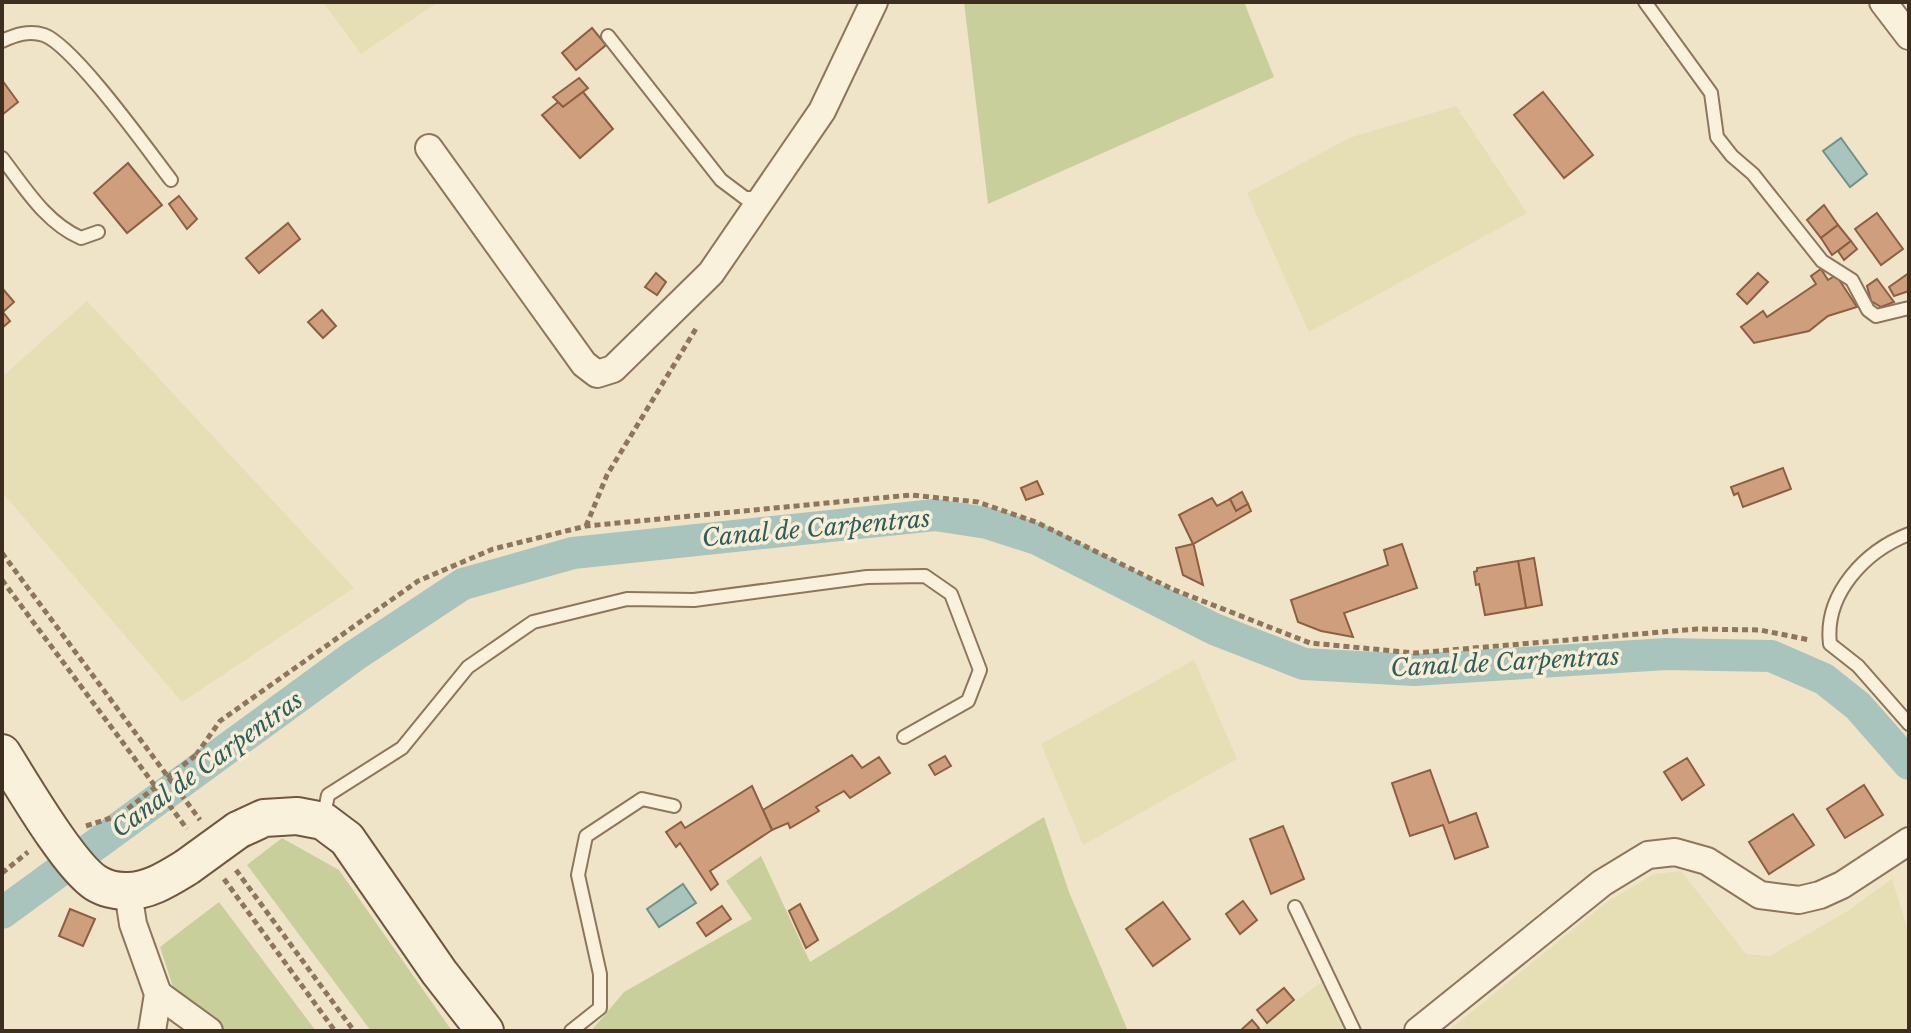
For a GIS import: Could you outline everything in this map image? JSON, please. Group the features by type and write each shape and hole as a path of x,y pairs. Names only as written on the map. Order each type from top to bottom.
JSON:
{"street":[{"path":"429,148 584,364 597,374 613,369 711,273 822,111 874,2"},
{"path":"1883,2 1909,36"},
{"path":"2,753 73,858 95,883 111,889 128,892 157,884 199,858 223,831 264,818 297,816 323,821 347,839 439,972 485,1031"},
{"path":"1418,1031 1602,883 1648,855 1675,852 1707,861 1760,895 1799,900 1842,885 1909,841"},
{"path":"128,892 133,924 158,994 152,1031"},
{"path":"158,994 209,1031"}],"lane":[{"path":"1645,2 1711,93 1717,137 1732,156 1753,174 1822,261 1852,280 1868,310 1876,316 1909,308"},
{"path":"2,41 21,33 44,35 69,52 171,180"},
{"path":"608,36 721,180 745,198 763,197"},
{"path":"2,158 63,231 81,238 98,232"},
{"path":"1909,534 1870,556 1855,570 1839,594 1828,629 1830,644 1858,666 1909,724"},
{"path":"323,821 328,795 402,748 468,667 533,622 627,599 694,600 867,577 925,576 951,594 980,670 968,701 904,737"},
{"path":"571,1031 600,1008 600,974 578,875 586,836 642,799 674,806"},
{"path":"1295,907 1354,1031"}],"path":[{"path":"586,526 607,475 699,323"},
{"path":"120,815 196,755 220,721 418,581 493,549 586,526 911,495 978,502 1036,522 1172,589 1310,643 1415,653 1697,629 1760,630 1830,644"},
{"path":"2,553 223,831"},
{"path":"2,580 199,858 335,1031"},
{"path":"235,869 354,1031"}],"shaded area":[{"path":"323,2 438,2 361,54"},
{"path":"1456,106 1527,213 1309,332 1247,193 1349,138"},
{"path":"87,301 354,588 182,702 2,492 2,377"},
{"path":"1194,660 1237,759 1083,845 1041,744"},
{"path":"1681,871 1746,954 1770,956 1846,912 1892,879 1909,934 1909,1031 1448,1031 1607,902 1654,874"},
{"path":"1324,980 1348,1031 1257,1031"}],"green space":[{"path":"964,2 1244,2 1274,77 988,204"},
{"path":"1044,817 1069,892 1128,1031 591,1031 624,992 752,919 726,881 761,856 810,962"},
{"path":"282,838 339,870 452,1031 371,1031 247,865"},
{"path":"219,902 316,1031 217,1031 193,1002 173,987 160,947"}],"water":[{"path":"1841,138 1867,174 1850,187 1823,151"},
{"path":"683,884 696,903 659,927 647,909"}],"building":[{"path":"592,28 606,45 576,70 562,53"},
{"path":"579,78 588,88 563,107 553,97"},
{"path":"2,80 18,102 2,115"},
{"path":"583,92 613,129 580,158 542,115 558,102 563,107"},
{"path":"1543,92 1593,155 1564,178 1514,115"},
{"path":"128,163 162,205 127,233 94,193"},
{"path":"179,196 197,219 187,229 169,204"},
{"path":"1824,205 1838,225 1821,238 1807,220"},
{"path":"1877,213 1903,249 1881,265 1855,229"},
{"path":"288,223 300,239 259,273 246,258"},
{"path":"1838,225 1851,241 1832,255 1821,238"},
{"path":"1851,241 1857,249 1844,260 1838,251"},
{"path":"1821,269 1828,280 1836,275 1857,307 1828,316 1809,331 1754,343 1741,327 1763,311 1767,317 1816,284 1811,276"},
{"path":"656,273 666,282 657,295 645,287"},
{"path":"1758,273 1768,282 1747,304 1737,294"},
{"path":"1909,273 1909,291 1894,296 1889,287"},
{"path":"1877,279 1894,302 1881,307 1871,301 1867,286"},
{"path":"2,288 14,302 3,312 10,321 2,328"},
{"path":"322,310 336,326 323,338 308,322"},
{"path":"1783,468 1791,489 1743,507 1738,493 1734,495 1731,487"},
{"path":"1037,481 1043,494 1026,500 1021,488"},
{"path":"1242,492 1248,504 1236,511 1230,499"},
{"path":"1212,498 1217,506 1230,499 1236,511 1248,504 1251,511 1193,544 1179,515"},
{"path":"1193,544 1203,585 1183,575 1176,548"},
{"path":"1402,544 1417,588 1344,613 1353,637 1321,631 1298,622 1291,600 1388,565 1384,550"},
{"path":"1534,558 1542,605 1526,608 1518,561"},
{"path":"1518,561 1526,608 1485,615 1474,572 1477,568"},
{"path":"852,755 862,768 879,757 890,773 850,798 844,791 816,807 819,811 790,828 788,823 772,830 763,810"},
{"path":"945,756 951,766 935,775 929,765"},
{"path":"1687,758 1704,785 1682,800 1664,772"},
{"path":"1430,770 1449,823 1476,813 1488,847 1455,859 1443,825 1410,836 1392,783"},
{"path":"1864,785 1883,815 1845,838 1827,809"},
{"path":"752,786 772,830 710,871 718,884 711,890 680,843 676,847 666,832 681,822 685,828"},
{"path":"1793,814 1814,845 1769,874 1749,842"},
{"path":"1283,826 1304,879 1271,894 1250,839"},
{"path":"1243,901 1257,920 1240,934 1226,914"},
{"path":"1163,902 1190,939 1153,966 1126,929"},
{"path":"800,904 818,940 806,948 789,911"},
{"path":"722,906 731,919 706,936 697,923"},
{"path":"70,909 95,919 83,946 59,936"},
{"path":"1284,988 1294,1000 1267,1023 1257,1010"},
{"path":"1252,1020 1259,1028 1240,1031"}],"waterway":[{"name":"Canal de Carpentras","path":"2,913 354,656 463,584 573,553 935,515 987,523 1037,539 1214,629 1304,664 1414,670 1666,654 1771,656 1824,679 1858,706 1909,764"}]}
